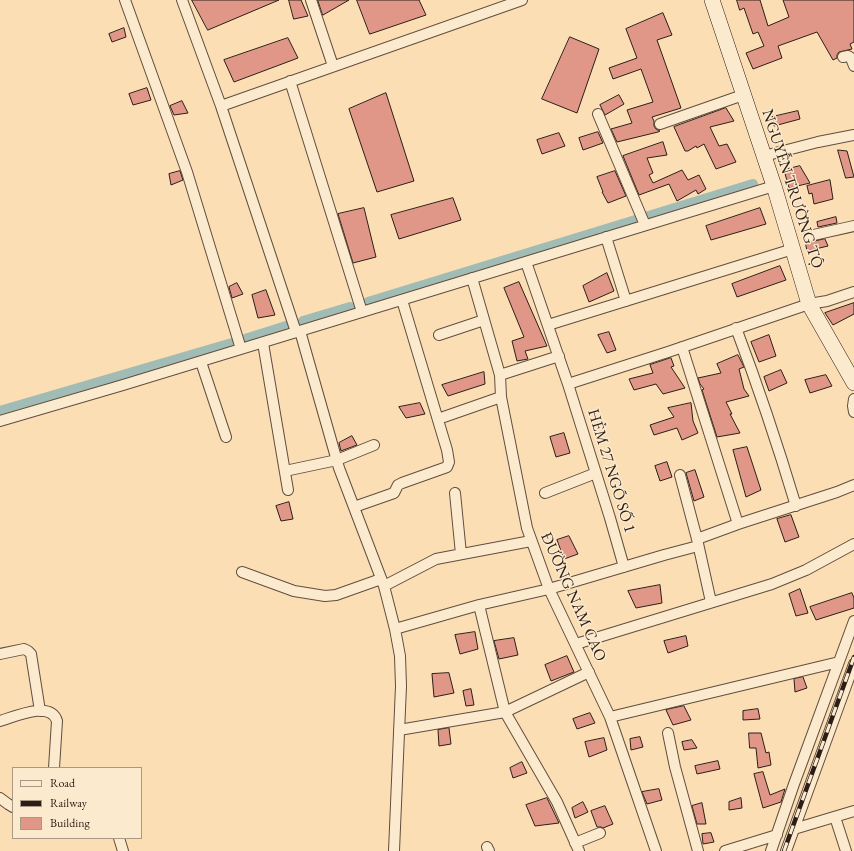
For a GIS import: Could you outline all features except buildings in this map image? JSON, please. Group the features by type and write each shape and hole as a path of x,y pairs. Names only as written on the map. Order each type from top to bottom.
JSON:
{"main road":[{"name":"NGUYỄN TRƯỜNG TỘ","path":"712,0 774,186 809,304 854,383"}],"street":[{"path":"125,0 187,172 242,349"},
{"path":"182,0 221,106 298,332 337,460 383,582 395,629 400,656 402,686 394,851"},
{"path":"311,0 333,66"},
{"path":"221,106 522,0"},
{"path":"843,57 849,56 854,66"},
{"path":"290,81 362,312"},
{"path":"660,124 743,95"},
{"path":"598,114 645,225"},
{"path":"764,156 818,142 854,135"},
{"path":"0,421 201,362 774,186"},
{"path":"809,236 854,226"},
{"path":"606,237 626,301"},
{"path":"548,325 793,249"},
{"name":"HẺM 27 NGÕ SỐ 1","path":"526,262 568,384 624,567"},
{"name":"ĐƯỜNG NAM CAO","path":"472,278 500,375 501,397 527,528 531,541 549,589 610,717 656,851"},
{"path":"568,384 809,304 827,301 854,292"},
{"path":"354,507 394,493 398,485 447,467 449,462 447,450 402,300"},
{"path":"439,335 484,320"},
{"path":"736,328 770,422 796,506"},
{"path":"263,343 288,490"},
{"path":"682,347 738,524"},
{"path":"500,375 558,356"},
{"path":"201,362 226,437"},
{"path":"438,419 501,397"},
{"path":"854,399 854,412"},
{"path":"285,471 337,460 374,445"},
{"path":"545,493 596,473"},
{"path":"680,475 698,543 711,602"},
{"path":"395,629 479,605 549,589 664,555 698,543 738,524 796,506 854,485"},
{"path":"455,493 462,554"},
{"path":"242,572 294,591 326,596 336,595 383,582 436,559 531,541"},
{"path":"576,644 772,584 806,570 854,544"},
{"path":"479,605 505,712 557,802 577,847 600,833"},
{"path":"771,851 854,621"},
{"path":"0,654 24,649 31,654 40,711"},
{"path":"610,717 839,662"},
{"path":"786,851 854,664"},
{"path":"399,730 505,712 589,672"},
{"path":"0,721 25,713 40,711 52,713 56,717 57,721 54,767"},
{"path":"668,733 675,767 698,851"},
{"path":"0,798 12,806"},
{"path":"794,829 854,811"},
{"path":"835,817 846,851"},
{"path":"726,851 777,836"},
{"path":"119,839 123,851"}],"waterway":[{"path":"368,302 753,184"},
{"path":"303,321 350,307"},
{"path":"245,339 286,326"},
{"path":"0,411 232,343"}],"railway":[{"path":"784,851 854,657"}]}
